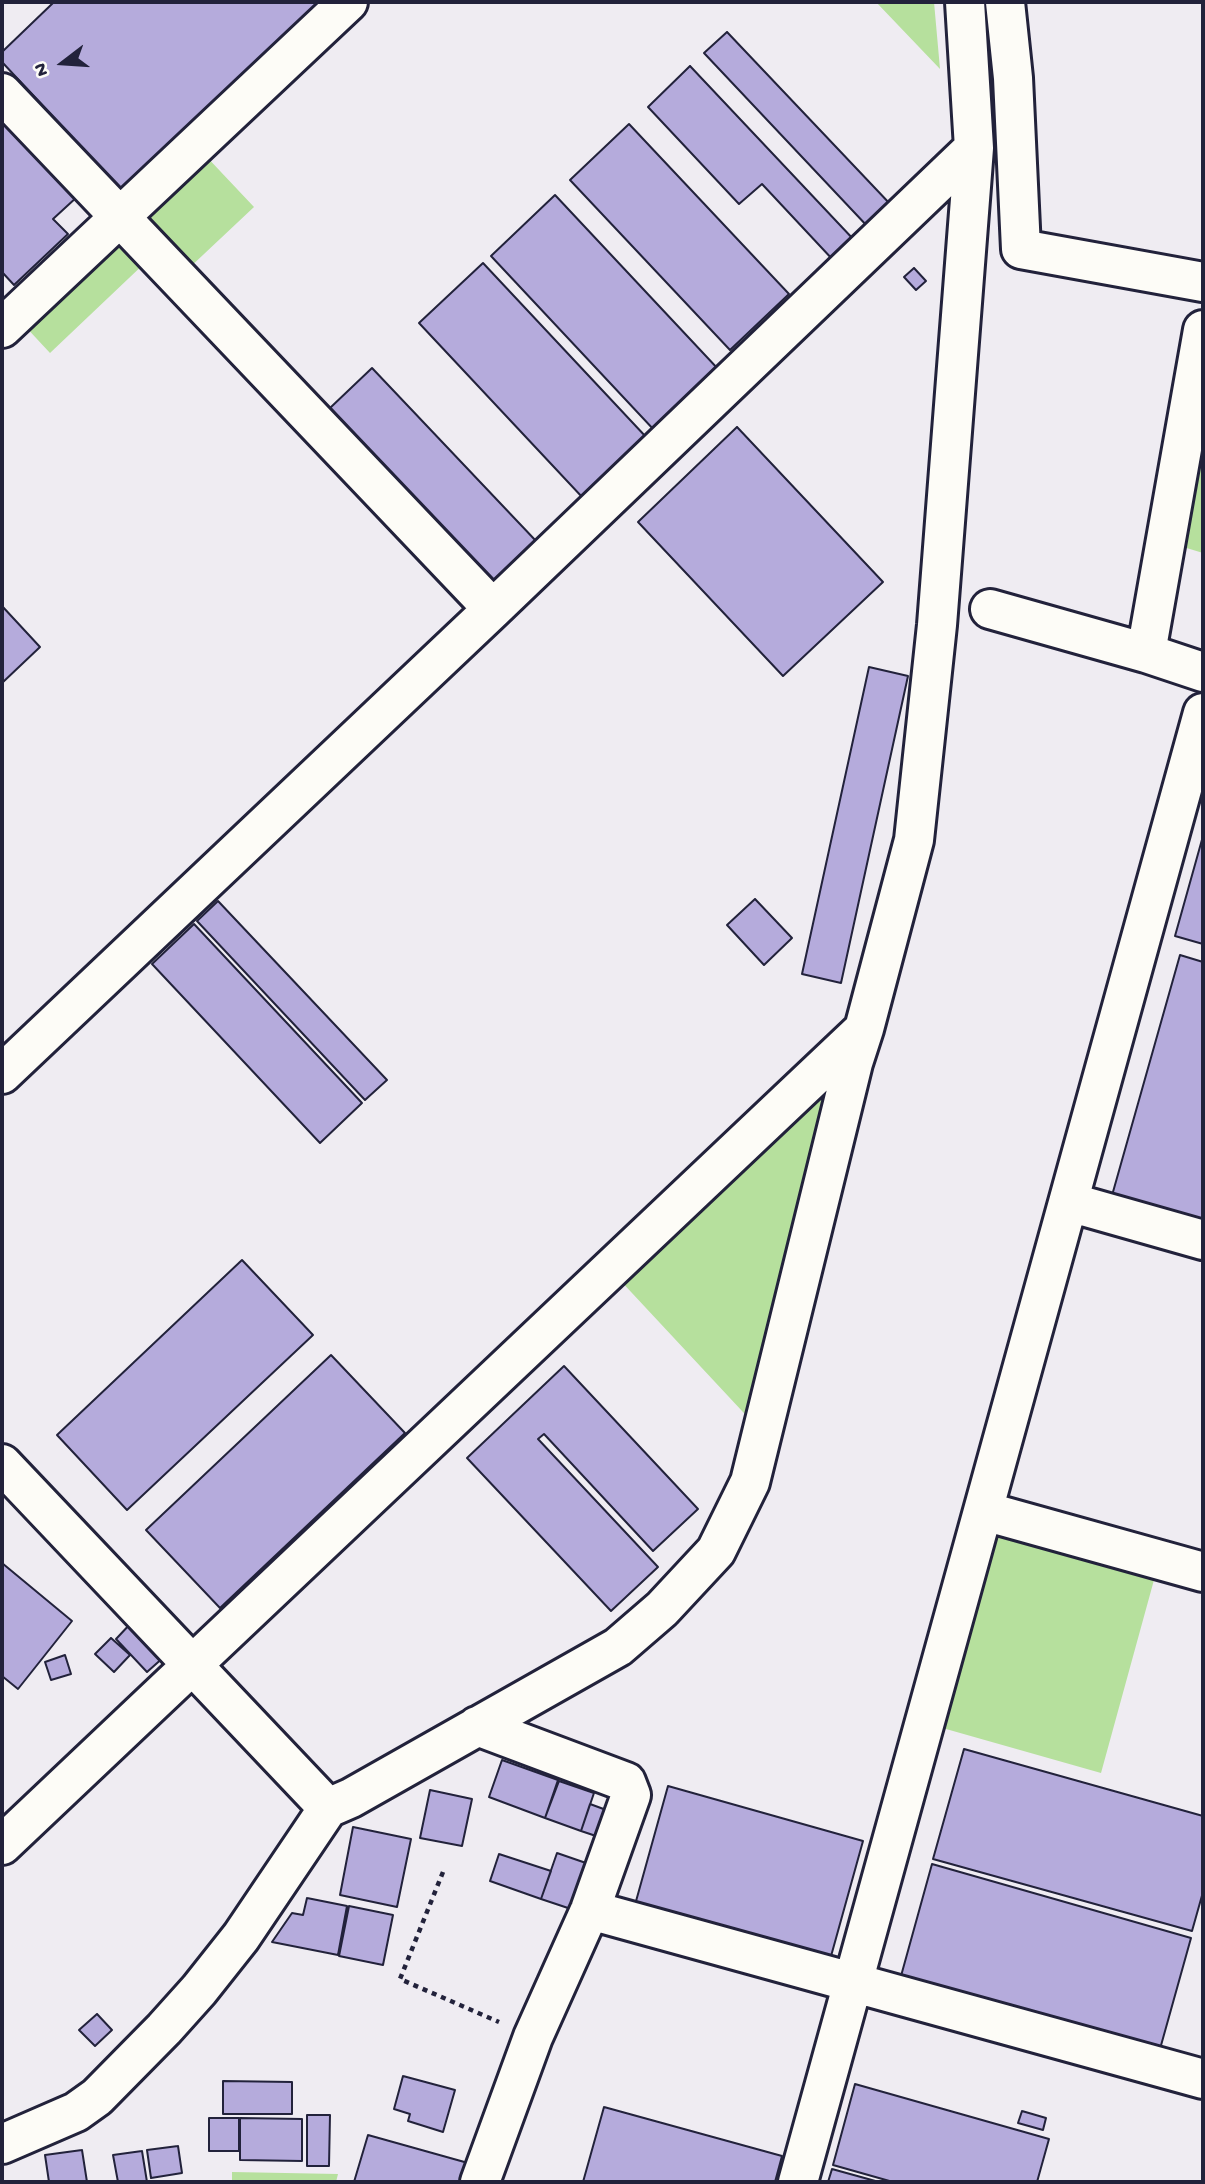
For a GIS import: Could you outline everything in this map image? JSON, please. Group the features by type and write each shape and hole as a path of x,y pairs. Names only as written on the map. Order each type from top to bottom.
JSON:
{"street":[{"path":"2,328 348,2"},
{"path":"2,2144 76,2112 97,2097 154,2039 199,1990 241,1937 328,1808 351,1798 618,1647 662,1609 716,1551 750,1482 853,1063 914,840 937,625 974,148 965,2"},
{"path":"1005,2 1013,78 1021,248 1203,282"},
{"path":"2,93 493,609"},
{"path":"2,1074 974,148"},
{"path":"1146,653 1203,330"},
{"path":"990,609 1203,672"},
{"path":"798,2182 1203,713"},
{"path":"2,1845 864,1029"},
{"path":"1069,1202 1203,1240"},
{"path":"2,1464 328,1808"},
{"path":"984,1511 1203,1572"},
{"path":"477,1726 626,1782 631,1795 590,1910 533,2037 480,2182"},
{"path":"590,1910 1203,2079"}],"path":[{"path":"443,1872 400,1979 533,2037"}],"green space":[{"path":"876,2 934,2 940,69"},
{"path":"204,154 254,207 187,270 137,217"},
{"path":"121,232 148,260 50,353 23,324"},
{"path":"1197,452 1203,454 1203,553 1180,546"},
{"path":"843,1065 756,1426 618,1278"},
{"path":"995,1524 1157,1569 1101,1773 939,1727"},
{"path":"232,2172 338,2174 336,2182 232,2182"}],"building":[{"path":"54,2 320,2 121,190 2,62 2,52"},
{"path":"727,32 892,206 869,228 704,53"},
{"path":"690,66 855,241 834,261 762,184 739,204 648,107"},
{"path":"2,115 78,196 53,219 68,234 14,285 2,272"},
{"path":"629,124 789,294 730,350 570,180"},
{"path":"555,195 719,370 655,431 491,256"},
{"path":"483,263 647,438 583,498 419,323"},
{"path":"914,268 926,281 916,290 904,277"},
{"path":"372,368 537,542 494,583 330,408"},
{"path":"737,427 883,582 783,676 638,522"},
{"path":"2,606 40,647 2,683"},
{"path":"869,667 908,676 841,983 802,974"},
{"path":"1203,836 1203,944 1175,936"},
{"path":"755,899 792,938 764,965 727,925"},
{"path":"218,901 387,1080 365,1100 197,921"},
{"path":"194,924 362,1103 320,1143 152,964"},
{"path":"1180,955 1203,962 1203,1225 1111,1199"},
{"path":"242,1260 313,1335 127,1510 57,1435"},
{"path":"331,1355 405,1433 220,1608 146,1530"},
{"path":"564,1366 698,1509 653,1551 544,1434 538,1439 658,1567 611,1611 467,1458"},
{"path":"2,1563 72,1621 18,1689 2,1676"},
{"path":"132,1622 165,1656 147,1672 116,1639"},
{"path":"111,1638 130,1655 114,1672 95,1654"},
{"path":"65,1655 71,1674 51,1680 45,1662"},
{"path":"964,1749 1203,1816 1203,1892 1192,1931 933,1859"},
{"path":"502,1760 558,1780 545,1818 489,1797"},
{"path":"559,1781 594,1793 581,1831 545,1818"},
{"path":"668,1786 863,1841 828,1967 633,1912"},
{"path":"430,1790 472,1799 462,1846 420,1838"},
{"path":"590,1804 609,1811 599,1837 581,1831"},
{"path":"353,1827 411,1839 397,1907 340,1895"},
{"path":"557,1853 586,1863 571,1909 541,1899"},
{"path":"499,1854 551,1871 541,1899 490,1881"},
{"path":"932,1864 1191,1938 1160,2049 901,1976"},
{"path":"307,1898 347,1906 338,1955 272,1942 292,1913 303,1915"},
{"path":"349,1906 393,1915 383,1965 339,1956"},
{"path":"97,2014 112,2030 95,2046 79,2030"},
{"path":"403,2076 455,2090 443,2132 408,2121 410,2114 394,2109"},
{"path":"223,2081 292,2082 292,2114 223,2114"},
{"path":"855,2084 1049,2139 1037,2182 893,2182 833,2165"},
{"path":"604,2107 782,2156 775,2182 583,2182"},
{"path":"1022,2111 1046,2118 1043,2130 1018,2123"},
{"path":"307,2115 330,2115 329,2166 307,2166"},
{"path":"209,2118 239,2118 239,2151 209,2151"},
{"path":"240,2118 302,2119 302,2161 240,2160"},
{"path":"368,2135 468,2163 462,2182 354,2182"},
{"path":"178,2146 182,2173 151,2178 147,2150"},
{"path":"82,2150 87,2182 49,2182 45,2155"},
{"path":"142,2151 147,2182 118,2182 113,2155"},
{"path":"832,2169 879,2182 828,2182"}]}
